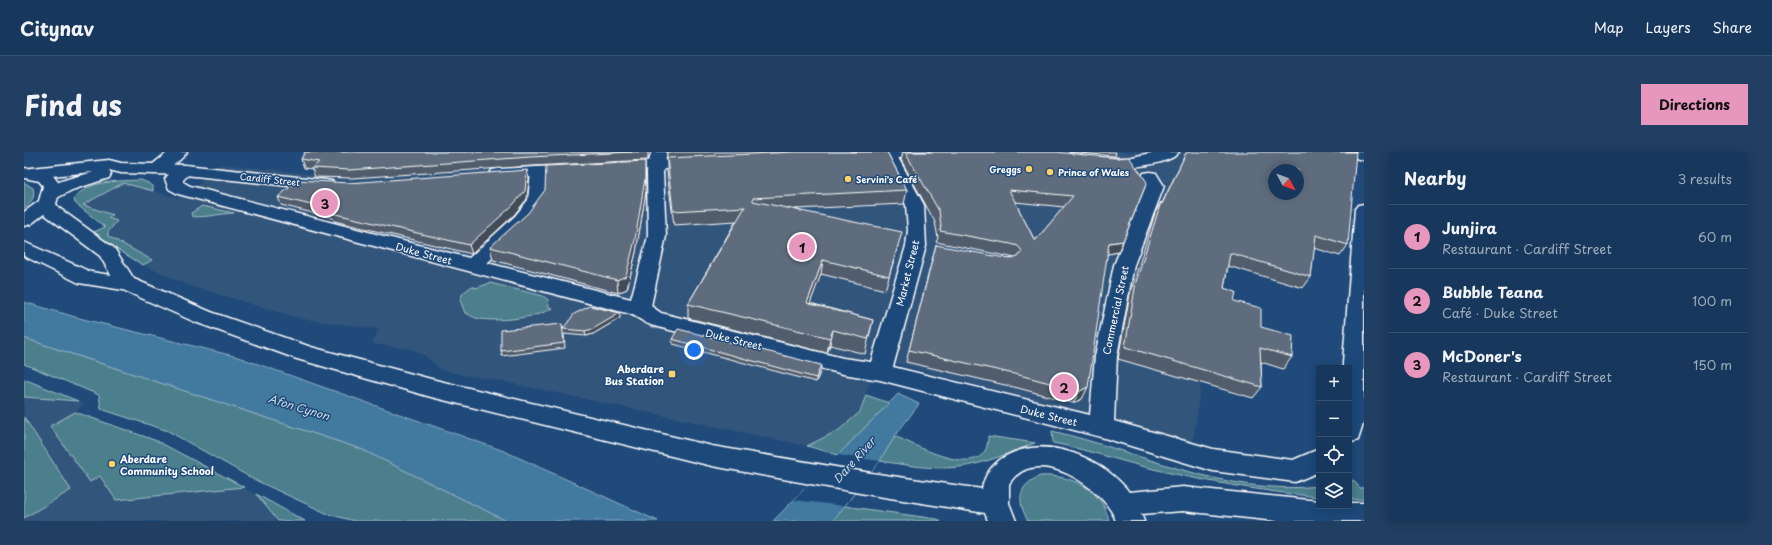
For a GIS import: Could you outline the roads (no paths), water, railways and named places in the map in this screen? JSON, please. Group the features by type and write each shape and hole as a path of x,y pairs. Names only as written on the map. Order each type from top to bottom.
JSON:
{"street":[{"path":"156,168 179,152"},
{"path":"839,156 922,152"},
{"path":"1088,161 1111,163 1150,160 1171,152"},
{"path":"1347,152 1364,156"},
{"name":"Market Street","path":"880,372 925,248 917,230 915,205 888,154"},
{"path":"485,175 598,168 658,159 715,162"},
{"path":"640,307 657,236 655,172 658,159"},
{"name":"Cardiff Street","path":"27,173 109,165 121,168 185,170 345,185"},
{"name":"Cardiff Street","path":"24,220 49,199 72,184 121,168"},
{"name":"Duke Street","path":"185,170 174,179 175,185 184,190 622,305 640,307 645,313 654,319 843,366 880,372 1101,427 1213,460 1295,470 1316,461"},
{"path":"473,265 522,220 537,202 539,172"},
{"path":"27,173 45,178 52,186 49,199 52,212 107,252 127,284"},
{"name":"Commercial Street","path":"1101,427 1106,356 1124,265 1156,186 1150,176"},
{"path":"1352,424 1361,395 1354,362 1364,209"},
{"path":"24,248 86,278 127,284 203,317 305,353 431,388 712,456 871,484 999,512 995,486 1002,472 1014,463 1031,458 1051,458 1072,463 1092,474 1109,488 1126,513 1183,500 1311,514 1364,515"}],"water":[{"name":"Afon Cynon","path":"24,302 79,318 238,357 504,451 658,521 507,521 361,449 24,338"},
{"name":"Dare River","path":"898,394 919,404 895,436 880,461 833,521 773,521"}],"place":[{"name":"Greggs","path":"1029,169"},
{"name":"Prince of Wales","path":"1050,172"},
{"name":"Servini's Café","path":"848,179"},
{"name":"McDoner's","path":"325,203"},
{"name":"Junjira","path":"802,247"},
{"name":"Aberdare Bus Station","path":"672,374"},
{"name":"Bubble Teana","path":"1064,387"},
{"name":"Aberdare Community School","path":"112,464"}]}
